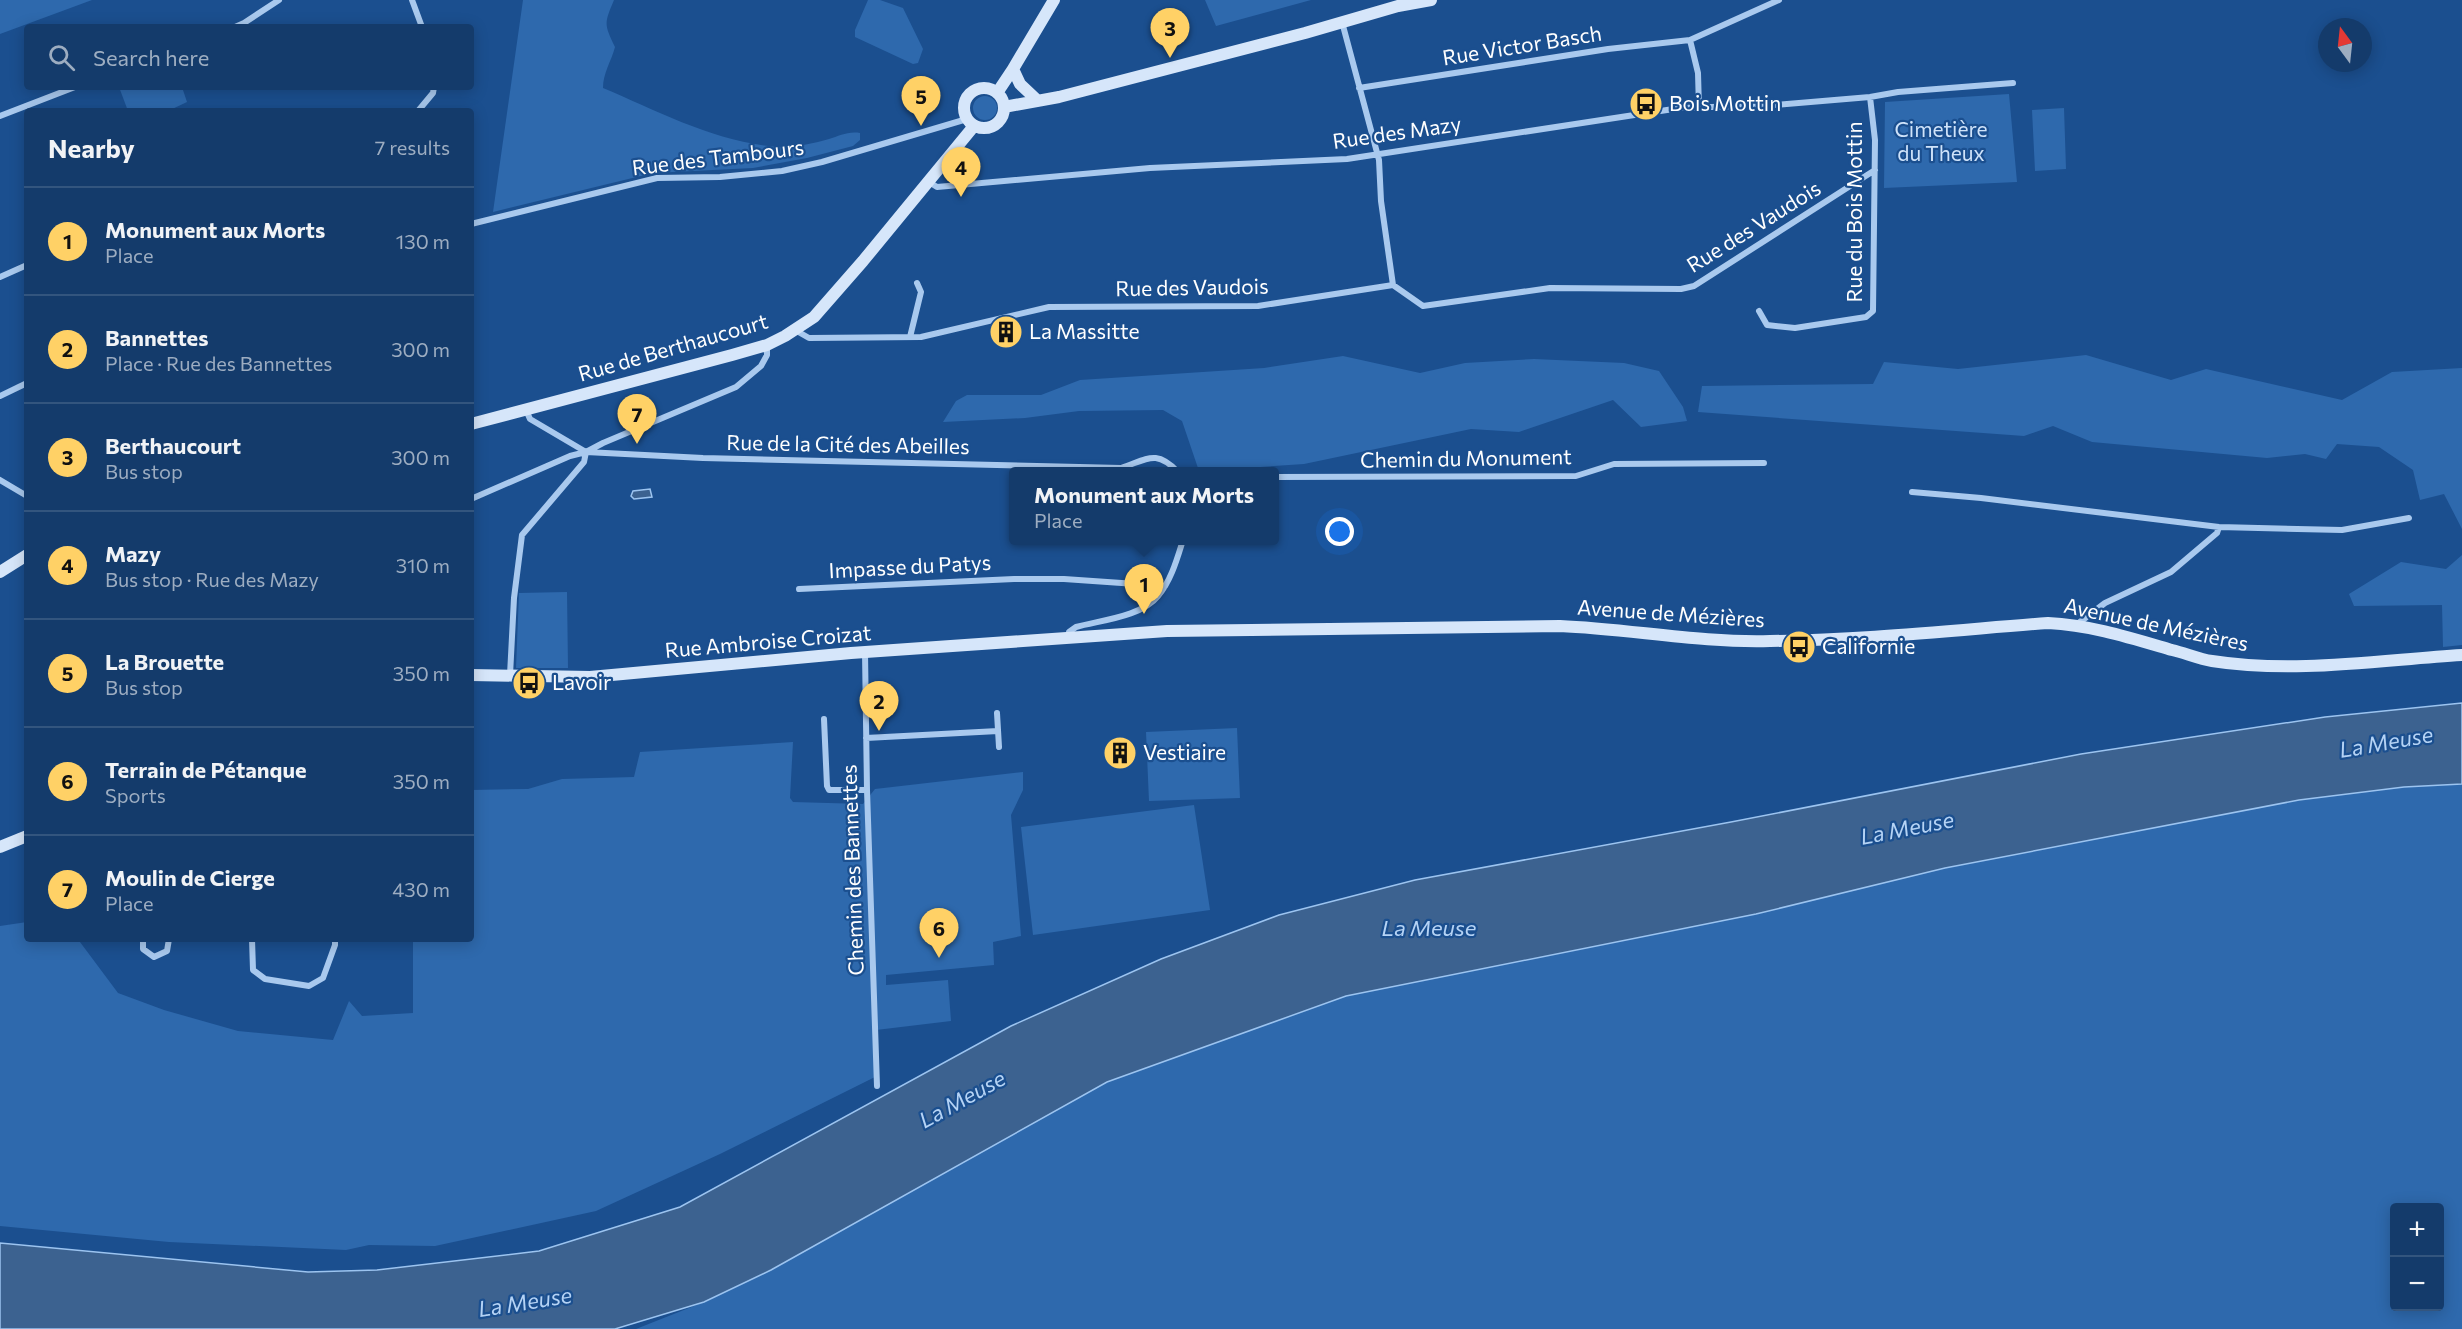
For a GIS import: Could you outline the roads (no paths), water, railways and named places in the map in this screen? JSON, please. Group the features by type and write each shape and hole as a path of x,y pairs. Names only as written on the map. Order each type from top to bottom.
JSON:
{"main road":[{"path":"997,93 1054,0"},
{"path":"1004,107 1038,101 1398,6 1431,0"},
{"path":"1013,69 1020,84 1038,101"},
{"path":"984,88 997,93 1004,107 1003,114 994,125 981,128 971,122 963,108 971,92 984,88"},
{"name":"Rue de Berthaucourt","path":"474,423 767,345 795,330 814,317 929,182 971,122"},
{"path":"0,572 24,557"},
{"name":"Avenue de Mézières","path":"1069,637 1167,631 1560,626 1613,628 1769,642 2048,623 2076,624 2211,660 2262,666 2462,655"},
{"name":"Rue Ambroise Croizat","path":"474,675 600,676 865,652 1069,637"},
{"path":"0,847 24,837"}],"street":[{"path":"242,24 279,0"},
{"path":"411,0 421,24"},
{"name":"Rue Victor Basch","path":"1359,87 1608,49 1690,40 1779,0"},
{"path":"1342,22 1377,155 1393,285"},
{"path":"1690,40 1698,73 1699,108"},
{"name":"Rue des Mazy","path":"929,182 937,187 1150,168 1347,159 1634,115 1699,108 1774,105 1870,97 1898,92 2013,83"},
{"path":"0,116 67,90"},
{"path":"420,108 434,90"},
{"name":"Rue du Bois Mottin","path":"1759,311 1767,325 1781,328 1866,317 1873,311 1875,140 1870,97"},
{"name":"Rue des Tambours","path":"474,223 657,178 720,177 782,171 971,122"},
{"name":"Rue des Vaudois","path":"795,330 809,338 910,338 1049,307 1258,306 1393,285 1423,306 1550,288 1681,289 1694,286 1875,170"},
{"path":"0,277 24,266"},
{"path":"910,338 921,292 917,284"},
{"path":"474,499 570,456 586,453 603,442 736,387 761,366 768,355 767,345"},
{"path":"0,396 24,384"},
{"name":"Rue de la Cité des Abeilles","path":"526,409 530,419 586,453 1079,467"},
{"path":"510,675 514,598 522,535 584,462 586,453"},
{"name":"Rue de la Cité des Abeilles","path":"1124,467 1155,457 1162,457 1174,467"},
{"name":"Chemin du Monument","path":"1279,477 1576,476 1614,464 1764,463"},
{"path":"0,480 24,494"},
{"path":"1912,492 1981,498 2219,527 2342,531 2409,518"},
{"path":"2076,624 2105,603 2171,572 2217,533 2219,527"},
{"path":"1069,637 1069,632 1076,627 1136,611 1151,604 1165,586 1181,545"},
{"name":"Impasse du Patys","path":"799,589 1014,579 1064,579 1165,586"},
{"name":"Chemin des Bannettes","path":"865,652 867,790 878,1086"},
{"path":"997,713 999,747"},
{"path":"824,719 829,790 867,790"},
{"path":"866,738 998,731"},
{"path":"143,942 143,949 154,957 167,951 168,942"},
{"path":"252,942 253,970 265,979 309,986 323,978 335,942"}],"water":[{"path":"650,489 652,497 634,499 631,496 633,491"},
{"name":"La Meuse","path":"2462,703 2462,784 2404,787 2299,800 1945,868 1756,914 1346,996 1107,1082 771,1270 704,1302 615,1329 0,1329 0,1243 308,1272 377,1270 539,1251 680,1207 1011,1026 1161,959 1279,915 1415,880 2081,754 2325,717"}],"place":[{"name":"Berthaucourt","path":"1170,58"},
{"name":"Bois Mottin","path":"1646,104"},
{"name":"La Brouette","path":"921,126"},
{"name":"Mazy","path":"961,197"},
{"name":"La Massitte","path":"1006,332"},
{"name":"Moulin de Cierge","path":"637,444"},
{"name":"Monument aux Morts","path":"1144,614"},
{"name":"Californie","path":"1799,647"},
{"name":"Lavoir","path":"529,683"},
{"name":"Bannettes","path":"879,731"},
{"name":"Vestiaire","path":"1120,753"},
{"name":"Terrain de Pétanque","path":"939,958"}],"park label":[{"name":"Cimetière du Theux","path":"1941,142"}]}
